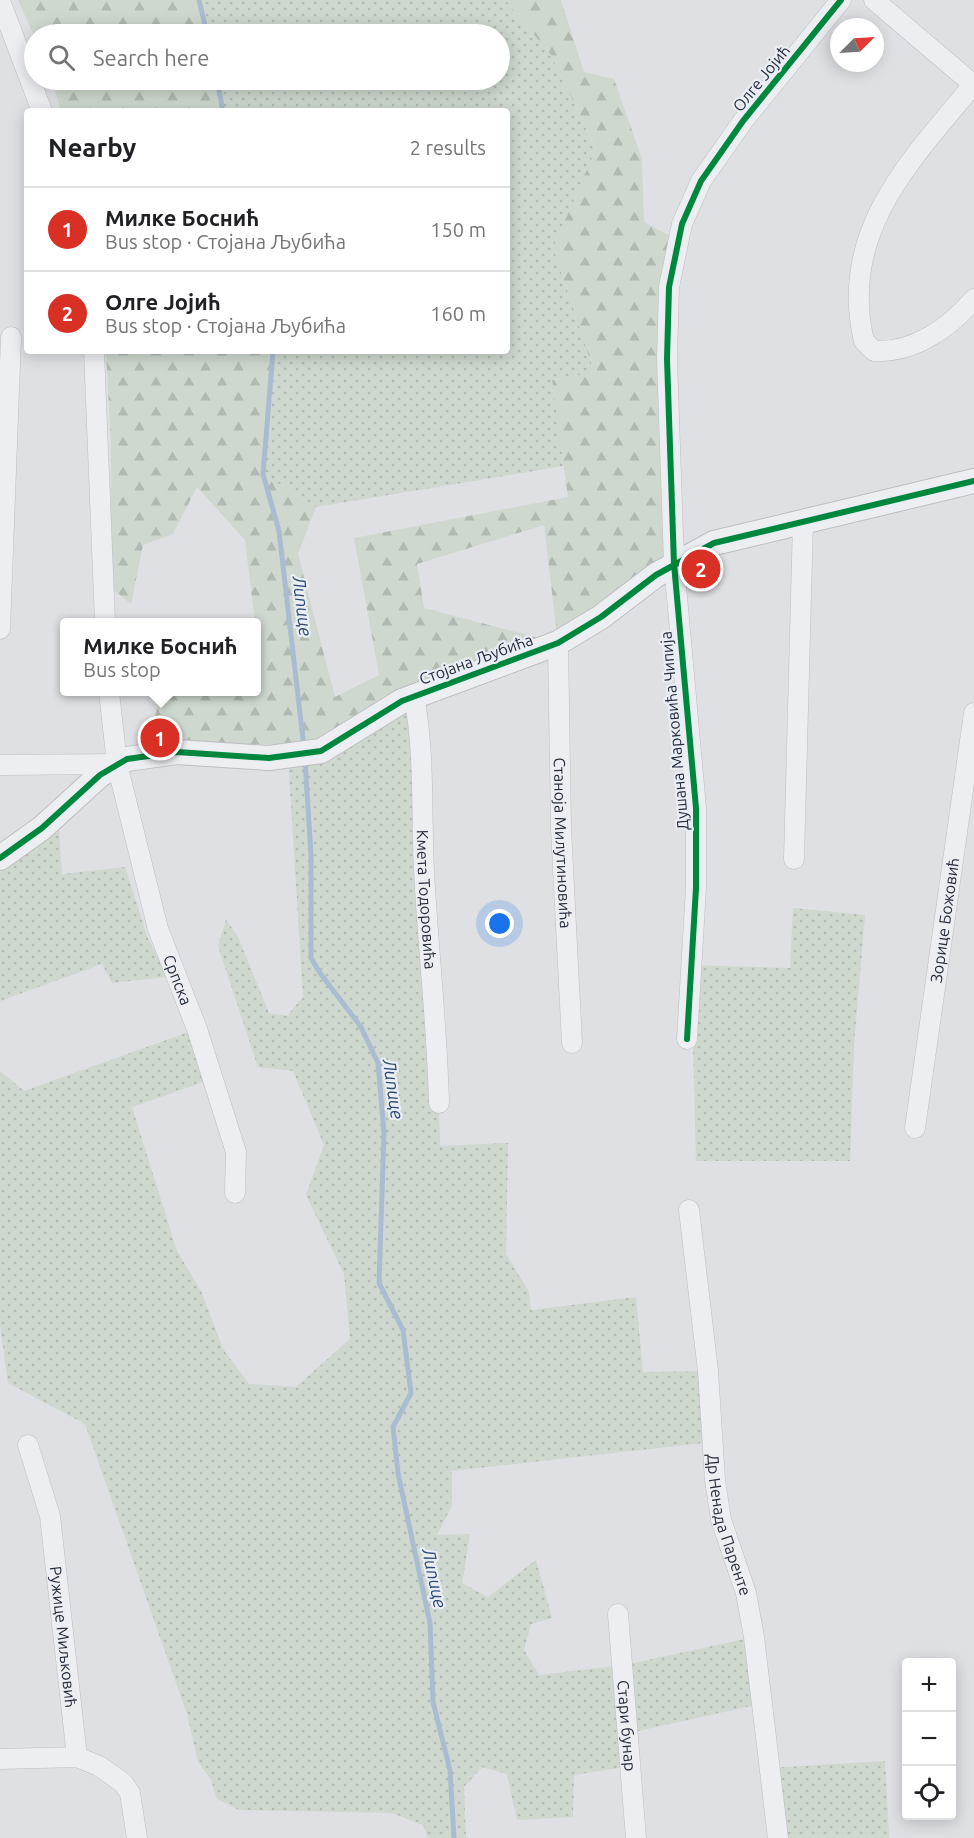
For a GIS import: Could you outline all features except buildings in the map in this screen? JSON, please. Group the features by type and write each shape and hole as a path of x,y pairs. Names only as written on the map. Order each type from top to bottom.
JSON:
{"street":[{"name":"Олге Јојић","path":"674,564 666,327 669,287 682,224 701,181 716,158 841,0"},
{"path":"874,0 974,84 903,170 872,224 860,291 864,341 874,351 907,347 945,327 974,299"},
{"path":"0,1 24,64"},
{"path":"34,90 41,108"},
{"path":"0,629 11,337"},
{"path":"94,354 105,618"},
{"name":"Стојана Љубића","path":"0,858 42,828 100,775 117,764 145,755 177,752 269,758 305,755 324,750 388,709 414,696 558,643 601,617 631,592 674,564 714,543 974,481"},
{"path":"794,859 803,522"},
{"name":"Душана Марковића Чипија","path":"674,564 696,808 696,888 687,1039"},
{"name":"Станоја Милутиновића","path":"558,643 561,829 572,1043"},
{"name":"Српска","path":"109,696 117,764 158,929 197,1029 236,1152 235,1193"},
{"name":"Кмета Тодоровића","path":"414,696 424,814 424,866 437,1026 438,1103"},
{"name":"Зорице Божовић","path":"915,1128 974,713"},
{"path":"0,765 117,764"},
{"name":"Др Ненада Паренте","path":"689,1210 708,1371 715,1480 722,1520 746,1593 764,1703 778,1838"},
{"name":"Ружице Миљковић","path":"28,1445 50,1515 77,1756"},
{"name":"Стари бунар","path":"618,1614 636,1838"},
{"path":"0,1759 77,1756 99,1766 123,1783 130,1792 137,1838"}],"green space":[{"path":"18,0 199,0 205,24 29,24"},
{"path":"199,0 505,0 551,55 596,150 553,248 595,372 552,380 564,466 316,507 263,474 273,354 510,354 510,108 222,108 219,90 510,90 510,24 205,24"},
{"path":"505,0 561,0 584,72 614,79 642,159 644,222 674,238 666,328 674,564 601,617 558,643 402,701 321,738 285,745 149,741 160,696 261,696 261,618 254,618 245,540 197,487 173,534 143,545 131,604 110,587 111,443 106,354 273,354 263,474 316,507 298,554 335,697 379,675 354,538 568,497 552,380 594,372 553,248 596,149 551,55","holes":["544,525 558,643 424,608 417,564"]},
{"path":"55,90 219,90 222,108 60,108"},
{"path":"414,696 437,1026 440,1146 508,1143 506,1254 529,1292 531,1310 636,1297 643,1372 708,1371 712,1442 452,1471 452,1506 437,1535 470,1534 462,1583 488,1597 536,1560 552,1618 531,1624 524,1650 539,1675 624,1665 754,1637 764,1703 629,1733 631,1766 574,1775 573,1817 517,1820 507,1774 482,1767 464,1787 466,1838 428,1838 423,1825 392,1813 239,1810 217,1799 211,1780 198,1762 187,1714 85,1424 8,1383 0,1325 0,1071 24,1091 197,1029 212,1079 132,1107 177,1251 201,1291 223,1349 249,1384 296,1387 350,1339 344,1274 306,1195 324,1145 293,1071 258,1067 218,946 226,919 238,937 269,1013 287,1016 303,997 288,757"},
{"path":"58,815 62,874 125,867 147,936 167,977 112,983 102,964 0,1001 0,860"},
{"path":"793,908 865,915 854,1045 850,1161 696,1161 691,965 790,968"},
{"path":"885,1761 889,1838 778,1838 770,1768"}],"waterway":[{"name":"Липице","path":"199,0 205,24"},
{"name":"Липице","path":"219,90 222,108"},
{"name":"Липице","path":"273,354 263,474 279,531 304,748"},
{"name":"Липице","path":"305,761 311,854 311,958 361,1027 378,1063 384,1133 379,1283 403,1330 411,1393 393,1427 398,1473 430,1623 433,1702 450,1770 454,1838"}],"cycle path":[{"path":"687,1039 696,888 696,808 674,564 667,359 669,287 682,224 701,181 743,121 841,0"},
{"path":"0,858 42,828 100,775 127,759 177,752 269,758 321,751 402,701 558,643 601,617 656,575 714,543 974,481"}],"place":[{"name":"Олге Јојић","path":"701,569"},
{"name":"Милке Боснић","path":"160,738"}]}
